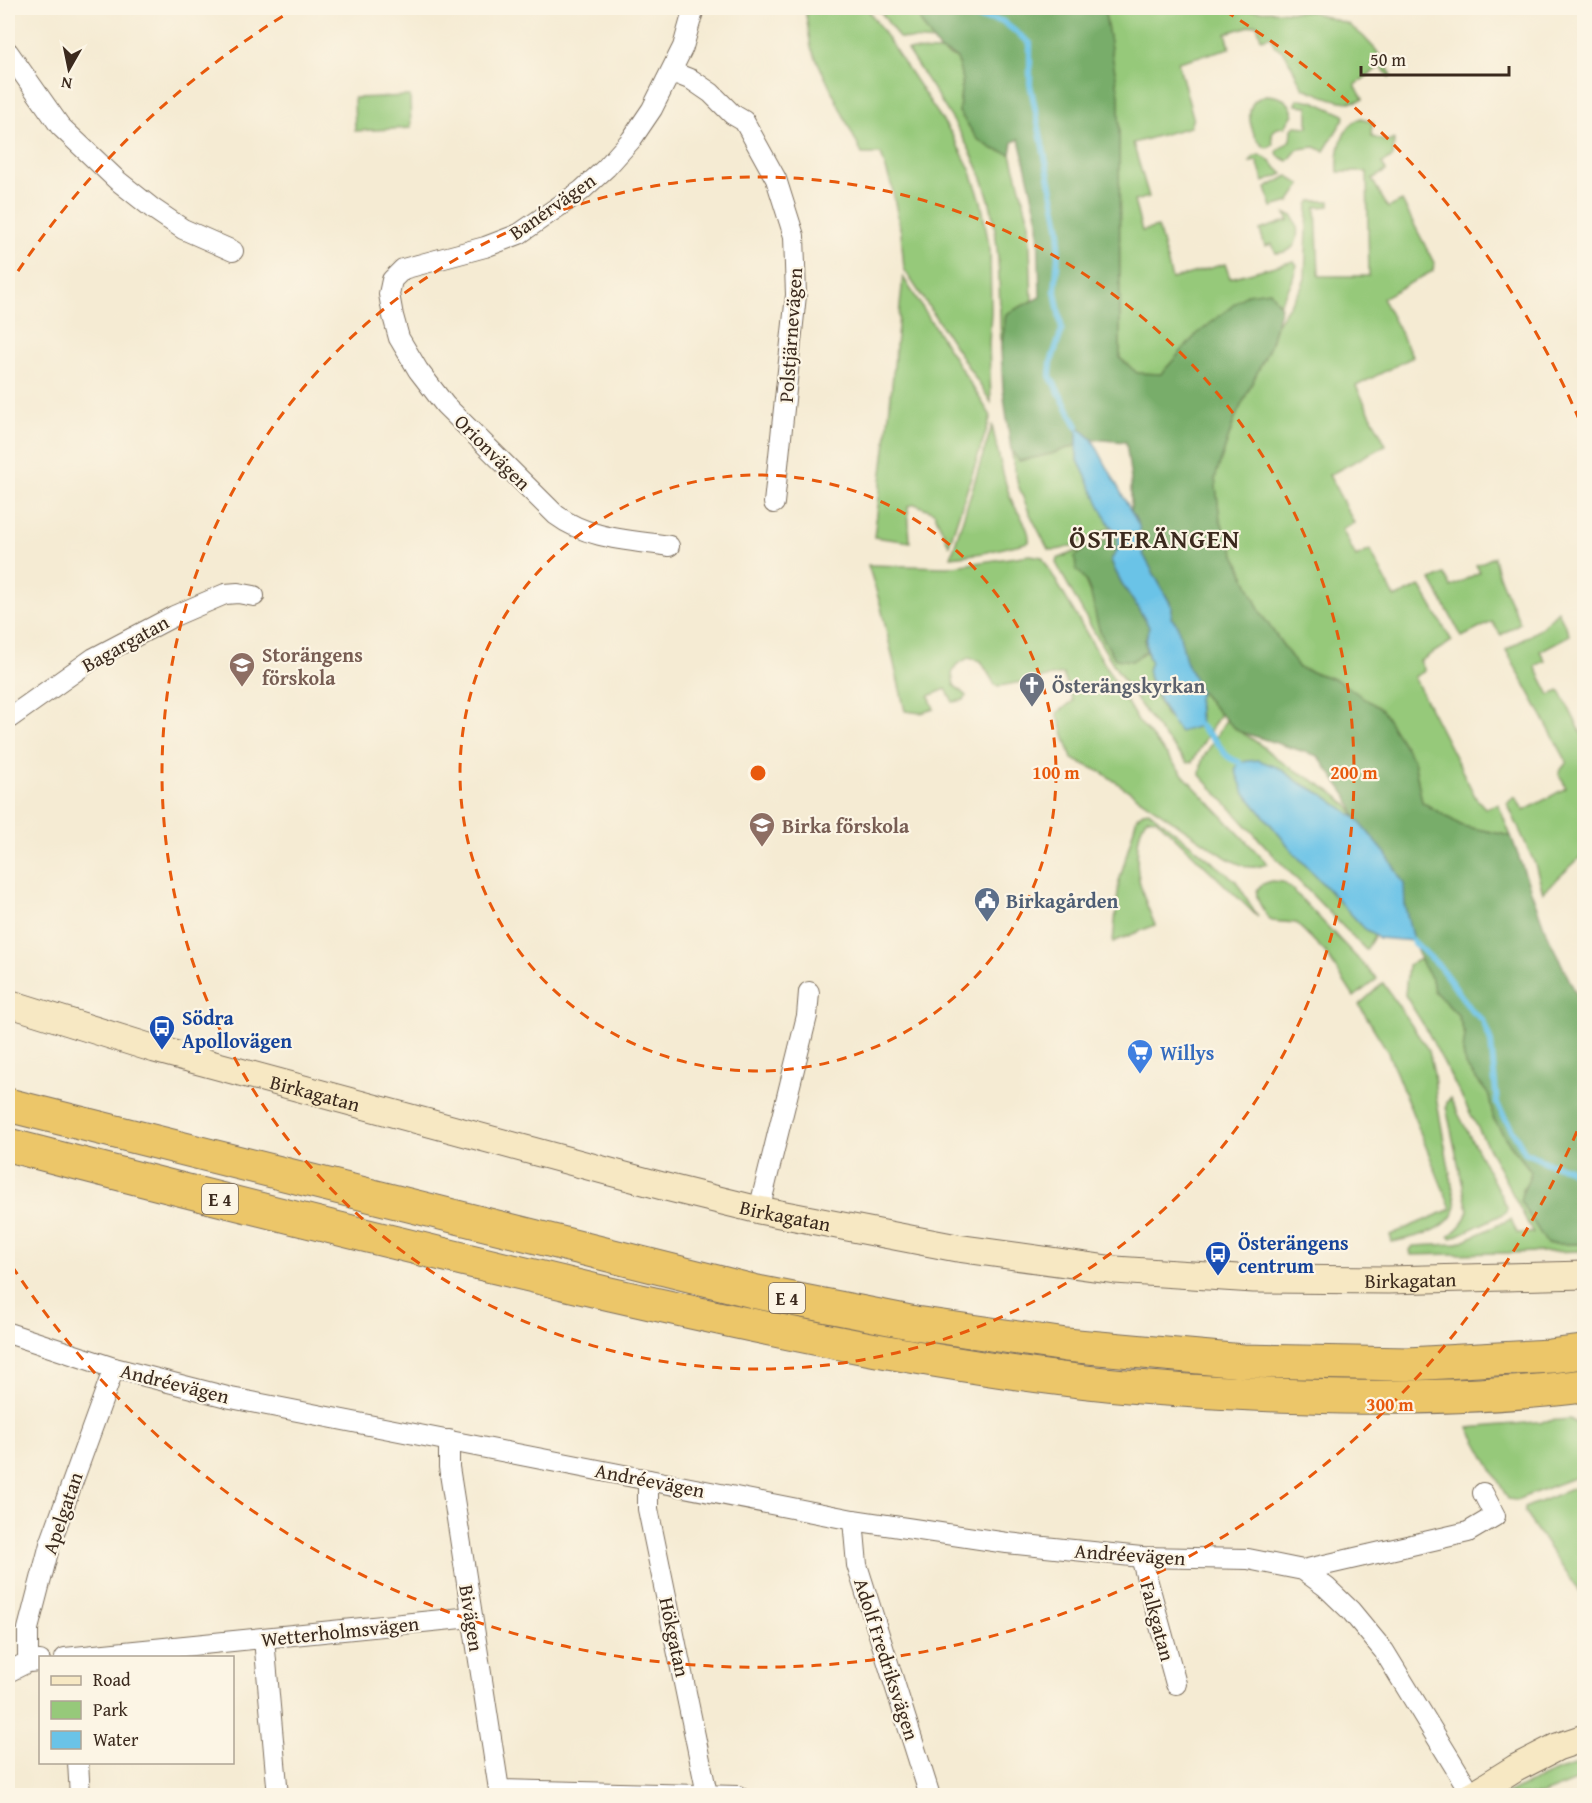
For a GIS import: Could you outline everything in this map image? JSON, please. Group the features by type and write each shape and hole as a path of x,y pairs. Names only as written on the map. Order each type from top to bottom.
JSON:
{"highway":[{"name":"E 4","path":"8,1105 757,1292 915,1323 1066,1345 1243,1361 1408,1364 1584,1352"},
{"name":"E 4","path":"8,1145 445,1256 751,1326 909,1356 1063,1379 1242,1395 1409,1398 1554,1390 1584,1386"}],"street":[{"name":"Banérvägen","path":"393,280 403,269 485,247 519,234 581,191 606,168 652,110 683,47 694,8"},
{"path":"8,52 60,126 118,181 183,229 233,251"},
{"name":"Polstjärnevägen","path":"672,72 692,80 711,93 732,114 744,121 776,179 794,236 796,295 774,503"},
{"name":"Orionvägen","path":"393,280 389,294 399,338 418,370 446,405 556,515 568,524 594,534 669,546"},
{"name":"Bagargatan","path":"8,719 94,658 174,616 225,594 238,593 254,596"},
{"path":"759,1210 807,1016 809,992"},
{"name":"Birkagatan","path":"8,1003 114,1037 259,1078 666,1187 759,1210 957,1248 1115,1270 1302,1280 1584,1275"},
{"name":"Andréevägen","path":"8,1333 114,1368 231,1398 854,1520 1007,1543 1141,1557 1248,1559 1304,1570 1468,1532 1495,1516 1483,1493"},
{"name":"Apelgatan","path":"34,1661 28,1629 50,1544 114,1368"},
{"name":"Bivägen","path":"449,1440 449,1467 500,1793"},
{"name":"Hökgatan","path":"648,1480 648,1509 707,1794"},
{"name":"Adolf Fredriksvägen","path":"854,1520 857,1565 930,1796"},
{"name":"Falkgatan","path":"1141,1557 1176,1684"},
{"name":"Andréevägen","path":"1304,1570 1351,1611 1383,1651 1472,1795"},
{"name":"Wetterholmsvägen","path":"81,1656 472,1617"},
{"path":"264,1639 278,1796"},
{"path":"8,1672 34,1661"},
{"path":"1472,1795 1557,1747 1584,1738"},
{"path":"78,1764 80,1796"},
{"path":"500,1793 738,1796"}],"green space":[{"path":"805,8 867,8 951,133 970,169 981,201 990,251 991,402 904,269 901,233 892,187 881,154 862,154 811,48"},
{"path":"878,8 914,8 934,41 899,38"},
{"path":"914,8 1104,8 1119,95 1120,358 1137,373 1161,374 1196,335 1247,294 1270,291 1281,307 1270,346 1235,418 1215,478 1220,520 1261,614 1299,668 1337,680 1382,710 1414,761 1422,802 1462,826 1511,836 1546,932 1584,1010 1584,1244 1547,1244 1520,1201 1531,1171 1493,1118 1489,1095 1465,1065 1463,1052 1465,1035 1458,1015 1434,991 1432,979 1413,941 1405,907 1404,884 1386,854 1356,818 1347,796 1318,756 1238,731 1200,691 1186,661 1177,624 1171,618 1172,606 1143,554 1139,526 1131,510 1131,480 1126,442 1092,439 1078,426 1077,445 1019,461 1011,450 1003,389 1001,350 1006,314 1040,297 1038,220 1019,139 1013,142 1011,154 993,149 977,139 959,112 962,78 957,59 940,51"},
{"path":"1104,8 1212,8 1311,12 1348,24 1376,50 1392,75 1389,77 1381,66 1355,85 1363,99 1356,101 1341,101 1303,88 1285,53 1274,45 1272,36 1261,39 1257,24 1226,33 1230,48 1178,62 1193,117 1190,127 1133,143 1149,197 1134,201 1142,231 1158,227 1172,279 1225,264 1230,278 1294,261 1297,265 1292,282 1279,305 1270,291 1196,335 1161,374 1137,373 1120,358 1119,95"},
{"path":"907,50 940,51 957,59 962,78 959,112 993,149 1011,154 1029,221 1032,301 1006,314 1001,350 996,238 994,220 984,182 955,124"},
{"path":"1266,95 1284,99 1293,114 1285,127 1273,131 1273,144 1267,148 1254,135 1250,121 1253,103"},
{"path":"410,96 411,128 355,131 354,98"},
{"path":"1297,100 1313,101 1345,117 1324,151 1315,147 1298,149 1288,161 1278,156 1277,151 1291,140 1292,129 1295,126 1308,127 1308,106 1296,105"},
{"path":"1361,118 1373,123 1372,137 1388,142 1394,139 1393,157 1382,163 1386,171 1372,179 1388,208 1402,201 1434,263 1433,271 1382,298 1413,357 1356,386 1386,445 1329,475 1354,523 1342,529 1356,557 1370,550 1395,598 1420,586 1452,641 1420,661 1425,671 1414,677 1476,798 1485,808 1498,804 1511,836 1462,826 1422,802 1414,761 1337,680 1299,668 1261,614 1220,520 1215,478 1235,418 1270,346 1276,325 1302,287 1305,278 1308,205 1311,201 1330,201 1330,206 1316,207 1319,276 1369,276 1367,172 1338,172 1341,141 1348,128"},
{"path":"1259,155 1266,158 1283,174 1264,182 1257,161 1250,162 1253,157"},
{"path":"1288,176 1301,185 1289,202 1272,207 1266,188"},
{"path":"1285,214 1293,216 1296,223 1296,241 1289,250 1276,253 1272,244 1265,246 1260,230 1289,220"},
{"path":"903,277 991,416 949,545 934,512 915,504 908,506 910,542 874,537"},
{"path":"992,426 1008,490 1013,504 1026,525 1029,542 983,553 951,557"},
{"path":"1077,445 1077,458 1112,527 1062,549 1048,549 1018,485 1011,450 1019,461"},
{"path":"1118,534 1118,549 1111,560 1119,578 1149,627 1145,640 1146,651 1132,661 1115,659 1098,626 1087,583 1076,569 1075,557 1087,547"},
{"path":"1087,547 1075,557 1095,605 1100,633 1132,661 1146,651 1151,663 1147,670 1153,690 1167,717 1200,717 1198,699 1200,691 1220,714 1192,762 1188,763 1172,746 1123,680 1056,563 1057,559"},
{"path":"1030,555 1042,557 1136,718 1185,777 1267,863 1251,867 1227,858 1101,772 1072,759 1057,713 1073,701 1063,674 1000,686 995,685 981,661 968,658 956,665 952,674 954,685 966,696 964,700 953,702 946,689 929,696 934,709 921,713 905,711 880,603 868,565 947,567"},
{"path":"1494,557 1502,583 1520,623 1501,635 1492,622 1462,637 1431,580 1444,574 1451,587 1480,572 1476,565"},
{"path":"1558,611 1570,635 1540,651 1545,661 1535,666 1550,695 1560,691 1584,738 1584,854 1543,892 1535,864 1507,803 1515,797 1524,811 1566,788 1559,772 1567,762 1506,650 1540,629"},
{"path":"1226,720 1282,762 1334,794 1351,809 1356,818 1279,768 1244,792 1296,855 1364,928 1375,935 1366,950 1280,862 1200,775 1202,760"},
{"path":"1149,811 1236,881 1258,917 1156,819 1147,818 1143,823 1139,838 1137,865 1142,891 1155,925 1113,942 1119,882 1137,817"},
{"path":"1272,881 1283,882 1294,891 1377,979 1354,997 1325,952 1296,923 1271,921 1257,898 1257,893 1264,884"},
{"path":"1420,959 1432,979 1434,991 1458,1015 1465,1035 1463,1052 1465,1065 1489,1095 1493,1118 1531,1171 1530,1180 1522,1190 1547,1244 1584,1244 1584,1251 1411,1255 1410,1250 1413,1246 1456,1244 1511,1219 1517,1233 1533,1233 1426,1029 1405,995 1408,965"},
{"path":"1383,983 1429,1051 1456,1206 1447,1222 1439,1227 1430,1232 1392,1242 1390,1235 1451,1209 1387,1050 1359,1005"},
{"path":"1450,1098 1507,1207 1506,1212 1499,1216 1452,1238 1449,1236 1461,1224 1468,1210 1446,1106"},
{"path":"1570,1419 1584,1428 1584,1474 1516,1500 1508,1499 1469,1428"},
{"path":"1584,1484 1584,1598 1524,1512 1524,1508"},
{"path":"1584,1762 1584,1778 1541,1795 1504,1795 1558,1770"}],"water":[{"path":"1077,426 1092,439 1139,526 1143,554 1172,607 1171,618 1177,624 1186,661 1200,691 1198,699 1200,726 1180,732 1153,687 1147,670 1151,663 1146,645 1149,627 1119,579 1111,560 1118,549 1118,534 1109,524 1077,458"},
{"path":"1258,760 1279,768 1356,818 1386,854 1404,884 1405,907 1413,941 1378,938 1364,928 1296,855 1244,792 1235,770 1239,762"}],"waterway":[{"path":"926,8 1002,21 1030,43 1030,84 1060,230 1055,291 1062,330 1051,362 1050,376 1077,426"},
{"path":"1200,726 1216,741 1226,755 1239,762"},
{"path":"1413,941 1440,967 1473,1012 1483,1020 1491,1042 1497,1104 1525,1152 1547,1163 1567,1168 1579,1179 1584,1192"}],"place":[{"name":"Storängens förskola","path":"242,688"},
{"name":"Österängskyrkan","path":"1032,708"},
{"name":"Birka förskola","path":"762,848"},
{"name":"Birkagården","path":"987,923"},
{"name":"Södra Apollovägen","path":"162,1051"},
{"name":"Willys","path":"1140,1075"},
{"name":"Österängens centrum","path":"1218,1277"}],"district":[{"name":"ÖSTERÄNGEN","path":"1155,538"}]}
